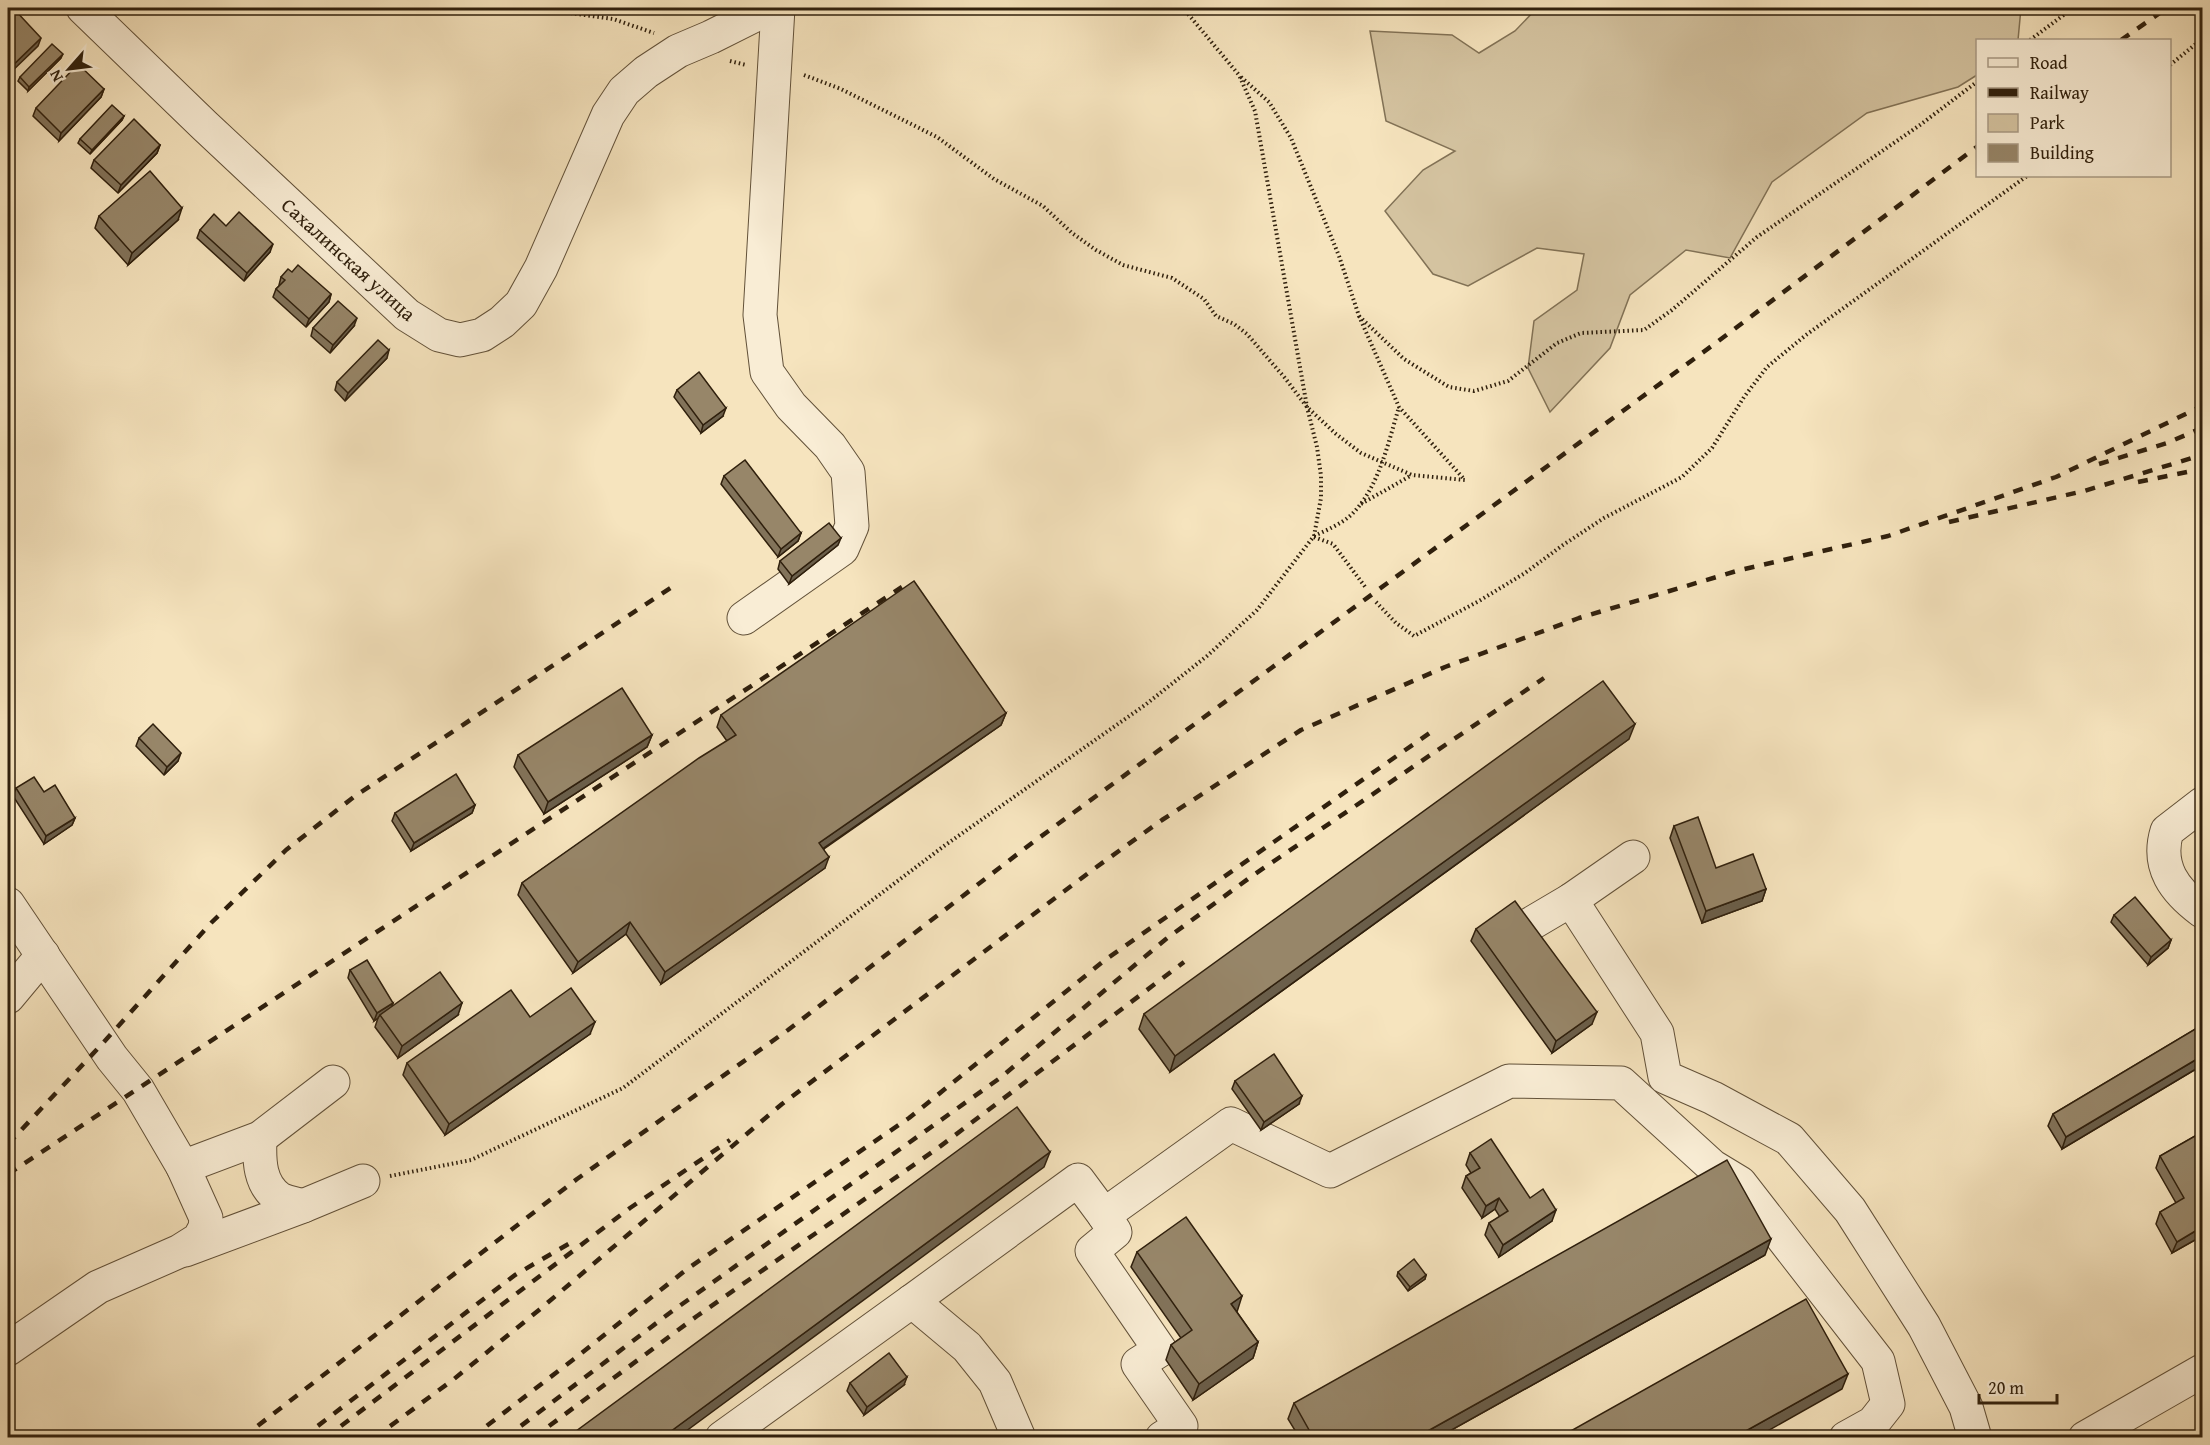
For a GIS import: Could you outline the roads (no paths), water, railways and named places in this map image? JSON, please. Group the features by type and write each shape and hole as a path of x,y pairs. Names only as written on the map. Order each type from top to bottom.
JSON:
{"street":[{"name":"Сахалинская улица","path":"83,8 407,315 439,335 460,340 482,335 502,322 521,304 541,268 609,114 624,91 646,72 683,49 769,8"},
{"path":"744,618 842,549 852,526 848,472 830,446 791,406 767,372 760,315 778,8"},
{"path":"2202,804 2167,831 2163,855 2164,866 2179,890 2202,912"},
{"path":"1527,926 1571,900 1633,857"},
{"path":"1571,900 1657,1032 1665,1077 1713,1098 1789,1139 1851,1210 1924,1326 1966,1407 1975,1437"},
{"path":"8,904 112,1058 138,1090 183,1167 206,1218 205,1228 199,1239 180,1251"},
{"path":"8,997 43,955"},
{"path":"1104,1215 1231,1124 1330,1171 1509,1081 1621,1083 1712,1166 1740,1183 1878,1361 1888,1404 1873,1423 1845,1437"},
{"path":"183,1167 260,1138 333,1082"},
{"path":"260,1138 259,1160 265,1184 280,1199 303,1206"},
{"path":"722,1437 1078,1180 1115,1232 1092,1251 1160,1350 1138,1364 1181,1426 1162,1437"},
{"path":"8,1349 98,1287 180,1251 303,1206 363,1181"},
{"path":"912,1301 967,1347 995,1382 1019,1437"},
{"path":"2085,1437 2202,1371"}],"railway":[{"path":"2122,39 2167,8"},
{"path":"242,1438 577,1179 788,1030 1032,843 1713,345 1976,148"},
{"path":"374,1438 454,1379 539,1310 782,1104 1091,871 1162,820 1301,730 1445,667 1579,618 1740,570 1888,536 2056,477 2202,406"},
{"path":"2099,464 2167,443 2202,428"},
{"path":"1949,522 2084,491 2202,455"},
{"path":"2138,482 2202,469"},
{"path":"8,1144 211,923 286,850 355,796 672,587"},
{"path":"8,1174 902,587"},
{"path":"505,1438 671,1312 1000,1078 1166,939 1252,876 1544,678"},
{"path":"471,1438 687,1269 909,1118 1105,960 1431,732"},
{"path":"533,1438 697,1316 938,1148 1184,962"},
{"path":"325,1438 630,1208 730,1140"},
{"path":"302,1438 515,1275 577,1239"}]}
